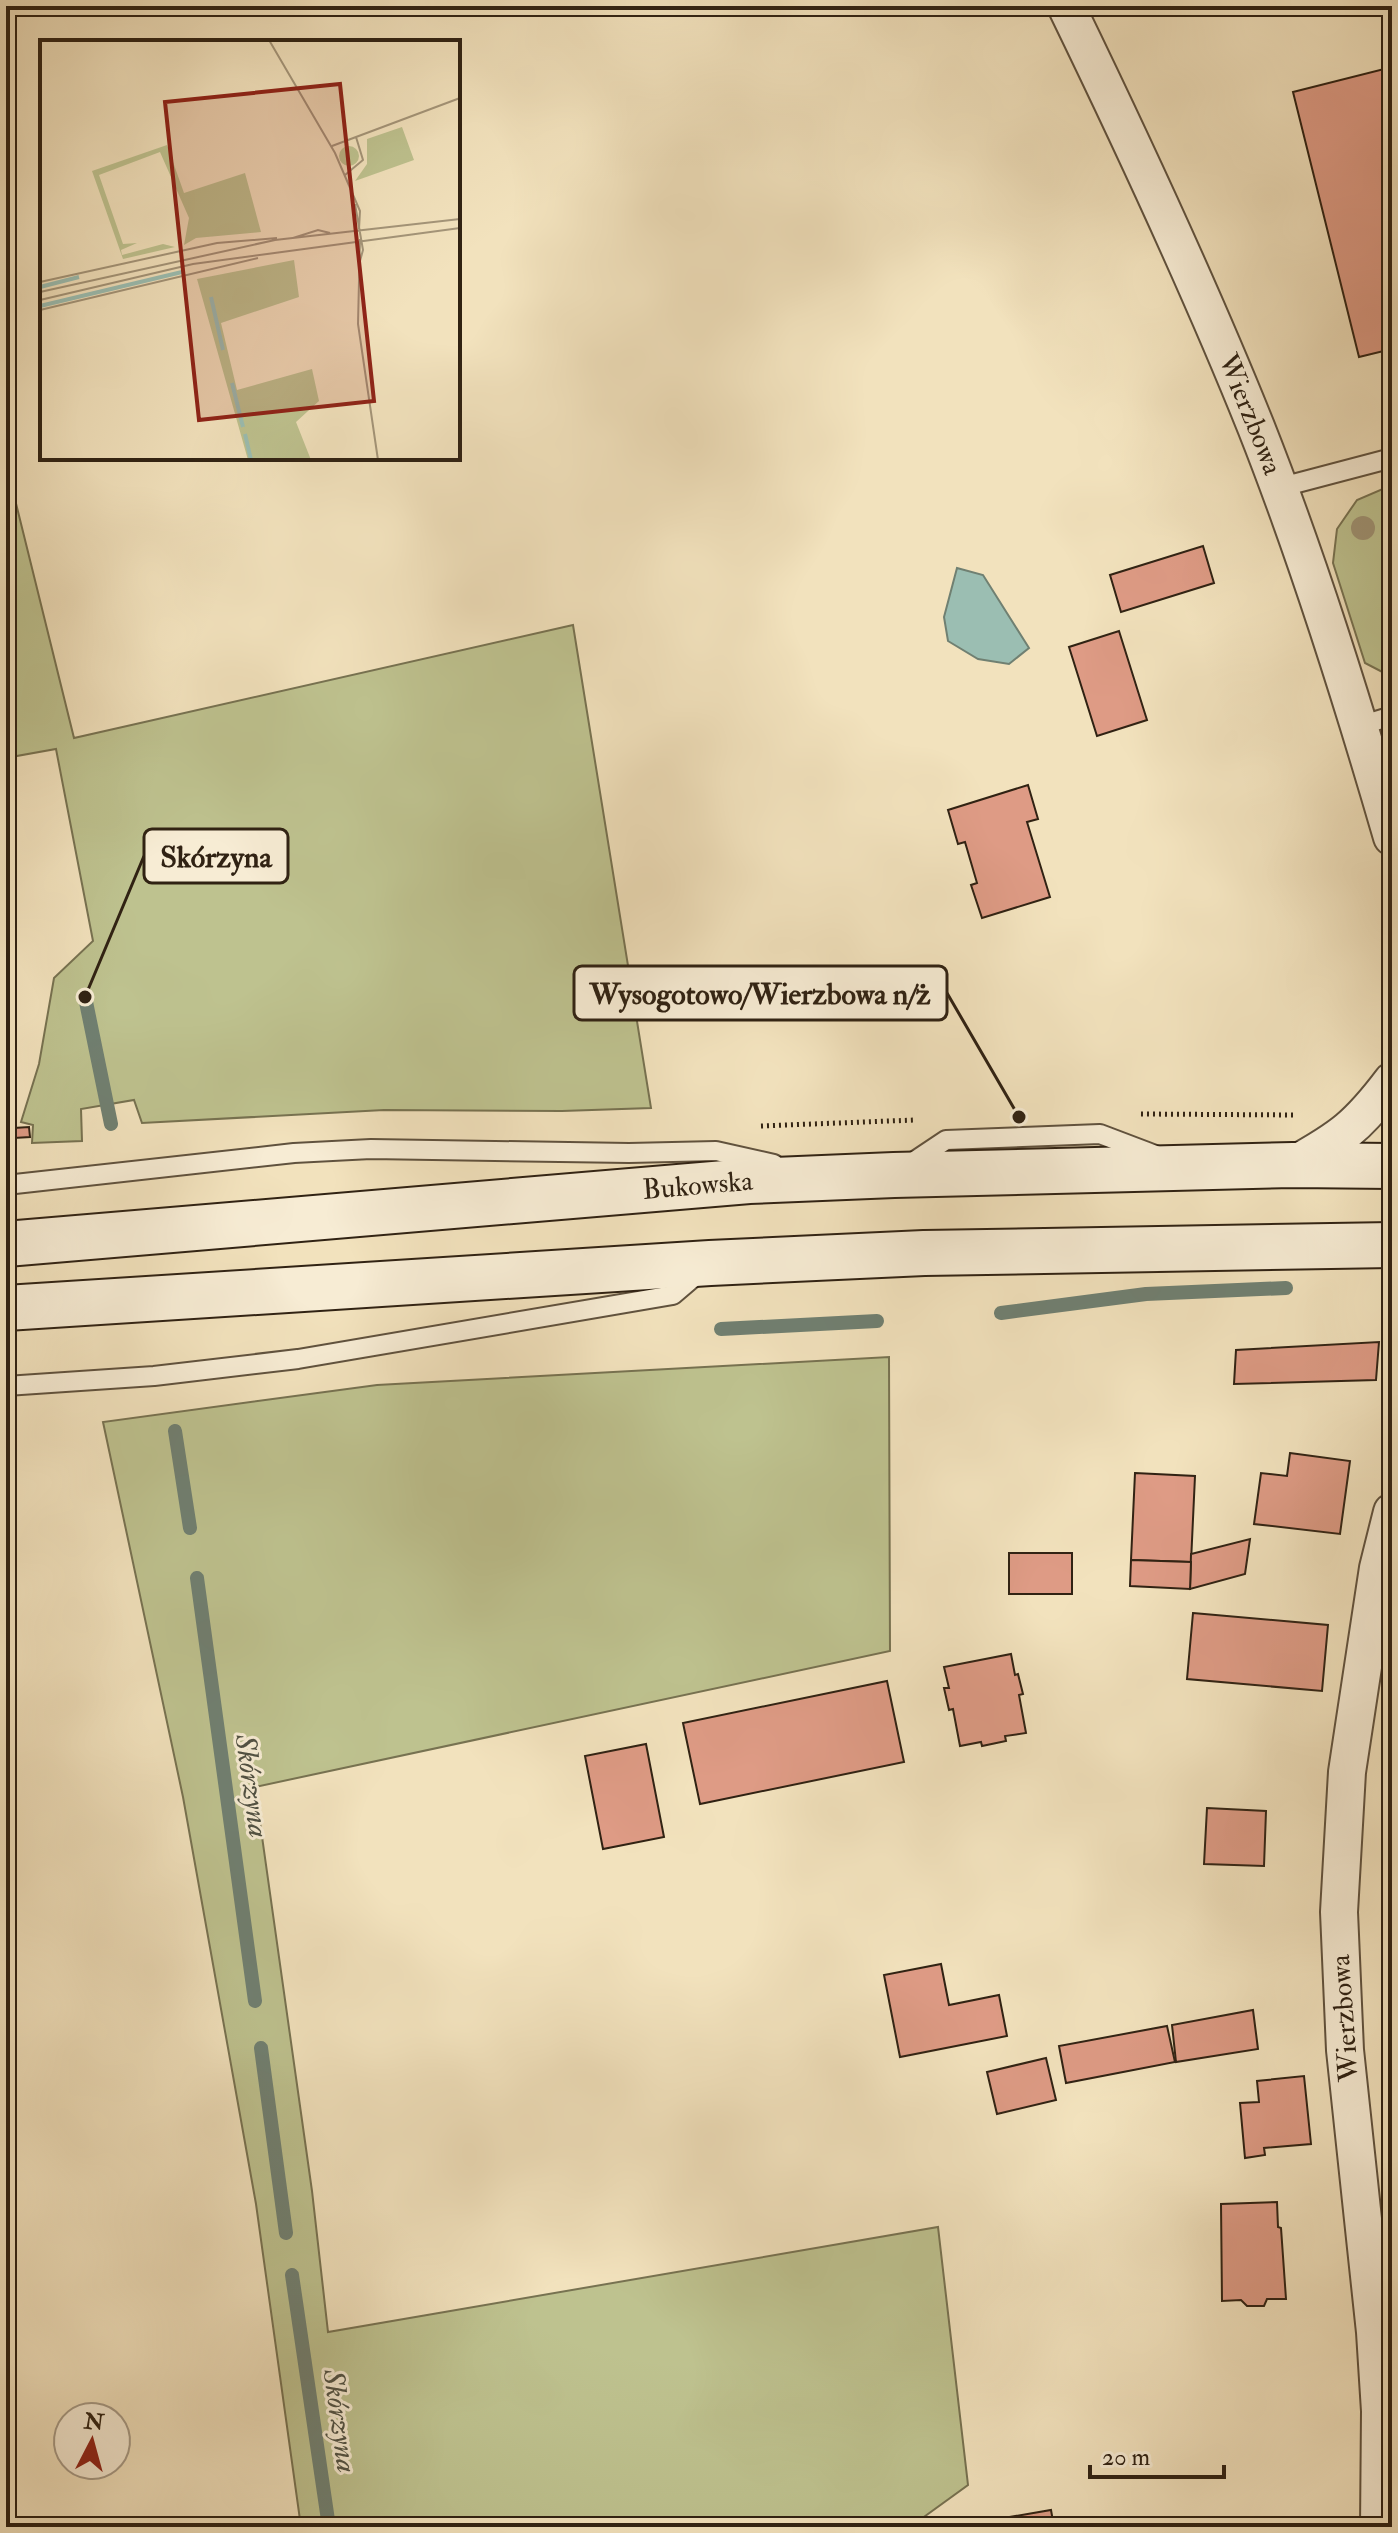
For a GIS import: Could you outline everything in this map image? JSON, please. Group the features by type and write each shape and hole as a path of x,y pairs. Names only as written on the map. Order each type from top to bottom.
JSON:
{"main road":[{"name":"Bukowska","path":"6,1244 567,1195 831,1177 1293,1165 1392,1166"},
{"path":"6,1308 710,1263 924,1253 1392,1245"}],"street":[{"name":"Wierzbowa","path":"1066,6 1222,349 1375,721 1392,837"},
{"path":"1293,1165 1338,1141 1365,1117 1392,1081"},
{"name":"Wierzbowa","path":"1379,2527 1380,2411 1375,2332 1345,2050 1339,1912 1342,1824 1349,1758 1378,1568 1392,1512"}],"lane":[{"path":"1278,488 1392,458"},
{"path":"6,1185 294,1153 371,1149 629,1153 716,1151 831,1177"},
{"path":"6,1386 154,1376 298,1359 673,1295 710,1263"}],"path":[{"path":"1130,1114 1307,1115"}],"green space":[{"path":"6,463 74,738 573,625 651,1108 384,1110 142,1123 134,1100 81,1109 82,1141 32,1143 33,1125 21,1122 39,1064 54,978 93,941 56,749 11,757 6,735"},
{"path":"1392,485 1392,677 1365,663 1333,563 1337,529 1357,500"},
{"path":"889,1357 890,1651 255,1787 312,2191 328,2332 938,2227 968,2485 910,2527 301,2527 256,2204 183,1797 103,1422 377,1385"}],"water":[{"path":"957,568 983,575 1029,648 1009,664 978,659 948,641 944,617"}],"building":[{"path":"1392,67 1392,349 1359,357 1293,92"},
{"path":"1203,546 1214,583 1121,612 1110,575"},
{"path":"1119,631 1147,720 1097,736 1069,647"},
{"path":"1028,785 1038,819 1027,822 1050,897 982,918 971,885 977,883 965,842 958,844 948,810"},
{"path":"29,1127 30,1137 14,1138 14,1128"},
{"path":"1379,1342 1376,1380 1234,1384 1236,1350"},
{"path":"1290,1453 1350,1461 1340,1534 1254,1524 1261,1473 1287,1476"},
{"path":"1135,1473 1195,1476 1191,1562 1131,1560"},
{"path":"1250,1539 1245,1574 1190,1589 1191,1554"},
{"path":"1009,1553 1072,1553 1072,1594 1009,1594"},
{"path":"1131,1560 1191,1562 1190,1589 1130,1586"},
{"path":"1193,1613 1328,1625 1322,1691 1187,1679"},
{"path":"1011,1654 1023,1694 1019,1695 1026,1733 1005,1736 1006,1741 982,1746 981,1742 960,1746 953,1709 949,1710 944,1688 949,1688 944,1667"},
{"path":"887,1681 904,1762 700,1804 683,1723"},
{"path":"646,1744 664,1837 603,1849 585,1756"},
{"path":"1207,1808 1266,1811 1264,1866 1204,1864"},
{"path":"941,1964 949,2005 999,1995 1007,2036 900,2057 884,1975"},
{"path":"1253,2010 1258,2049 1176,2062 1172,2025"},
{"path":"1167,2026 1175,2062 1066,2083 1059,2046"},
{"path":"1046,2058 1056,2100 997,2114 987,2072"},
{"path":"1304,2076 1311,2144 1264,2148 1265,2155 1245,2158 1240,2103 1259,2102 1257,2081"},
{"path":"1277,2202 1286,2299 1267,2299 1264,2306 1247,2306 1241,2300 1222,2301 1221,2204"},
{"path":"1051,2510 1054,2527 951,2527"}],"waterway":[{"name":"Skórzyna","path":"85,997 111,1124"},
{"path":"1001,1313 1146,1294 1286,1288"},
{"path":"721,1329 877,1321"},
{"name":"Skórzyna","path":"175,1431 190,1528"},
{"name":"Skórzyna","path":"197,1578 255,2001"},
{"name":"Skórzyna","path":"261,2048 286,2233"},
{"name":"Skórzyna","path":"292,2275 329,2527"}],"place":[{"name":"Skórzyna","path":"85,997"},
{"name":"Wysogotowo/Wierzbowa n/ż","path":"1019,1117"}]}
